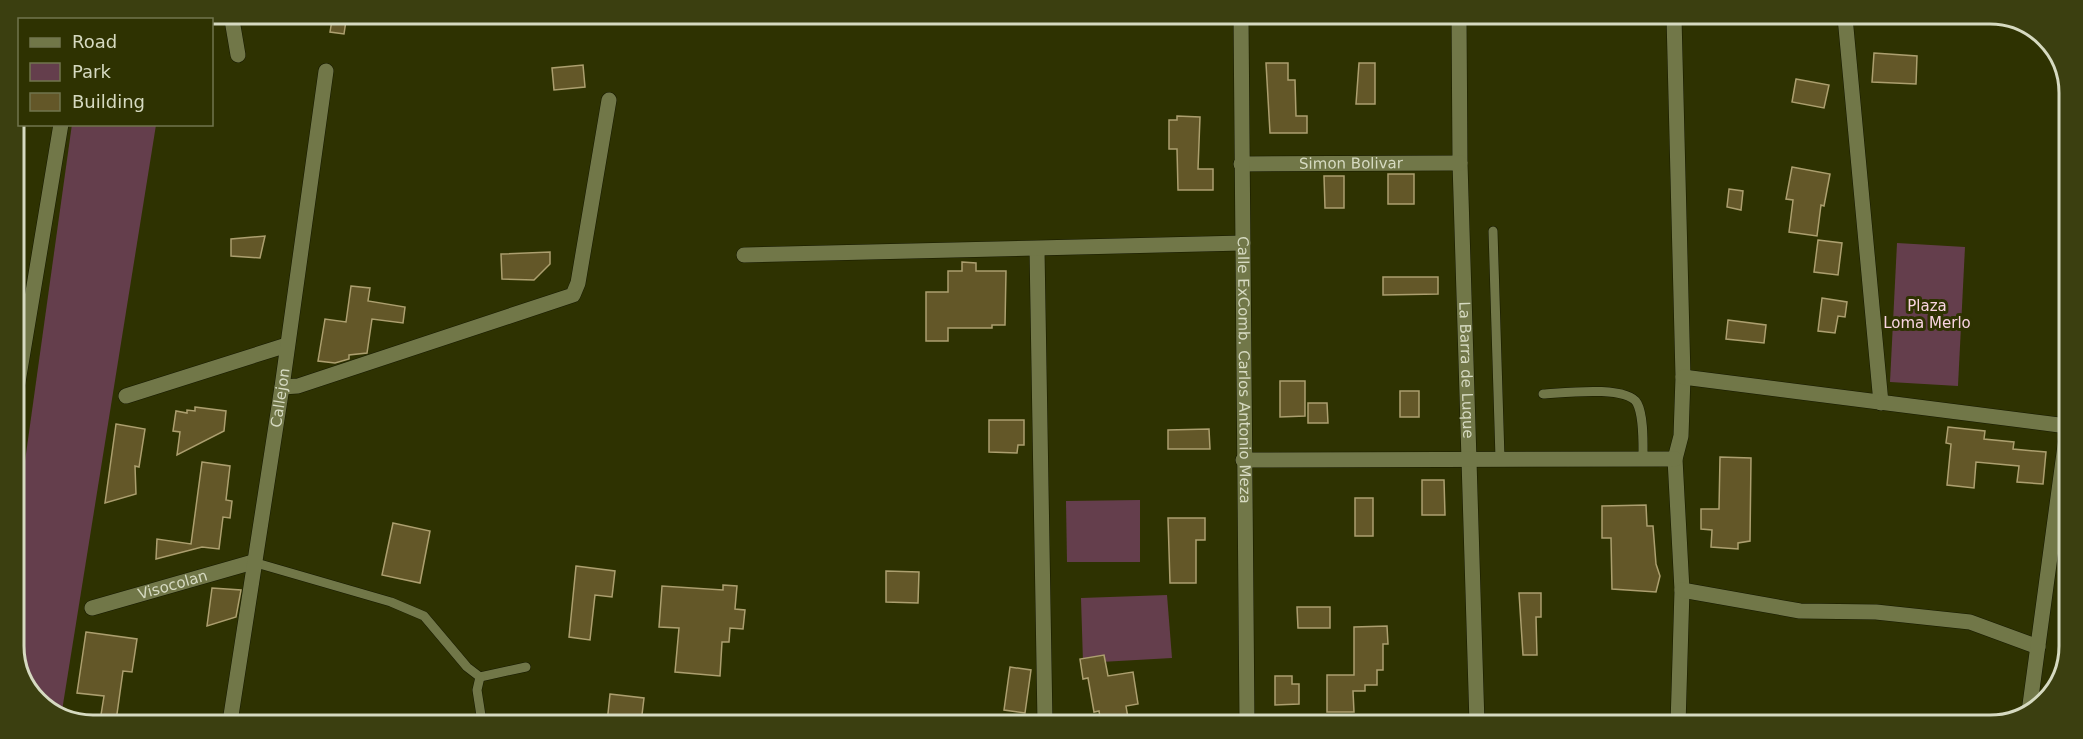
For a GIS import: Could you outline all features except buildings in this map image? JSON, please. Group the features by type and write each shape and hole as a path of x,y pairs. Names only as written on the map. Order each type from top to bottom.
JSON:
{"street":[{"path":"233,24 238,55"},
{"name":"Calle ExComb. Carlos Antonio Meza","path":"1240,24 1247,715"},
{"name":"La Barra de Luque","path":"1459,24 1460,163 1477,715"},
{"path":"1674,24 1683,377 1681,436 1676,459 1682,590 1678,715"},
{"path":"1846,24 1881,403"},
{"name":"Callejon","path":"231,715 253,561 282,387 286,345 326,71"},
{"path":"282,387 298,386 573,295 578,283 609,100"},
{"path":"24,346 61,126"},
{"name":"Simon Bolivar","path":"1241,164 1460,163"},
{"path":"744,255 1243,243"},
{"path":"1037,249 1046,715"},
{"path":"126,396 286,345"},
{"path":"1683,377 2059,425"},
{"path":"1243,460 1676,459"},
{"path":"2030,701 2059,490"},
{"name":"Visocolan","path":"92,608 253,561"},
{"path":"1682,590 1800,611 1876,612 1970,622 2038,646"}],"lane":[{"path":"1493,231 1500,458"},
{"path":"1543,394 1617,392 1632,397 1638,405 1643,459"},
{"path":"253,561 399,605 424,616 467,667 480,677 526,667"},
{"path":"480,677 477,690 481,715"}],"green space":[{"path":"72,126 156,126 63,707 51,701 38,688 25,659 24,468"},
{"name":"Plaza Loma Merlo","path":"1897,243 1965,247 1958,386 1890,382"},
{"path":"1140,500 1140,562 1067,562 1066,501"},
{"path":"1167,595 1172,658 1083,663 1081,598"}]}
